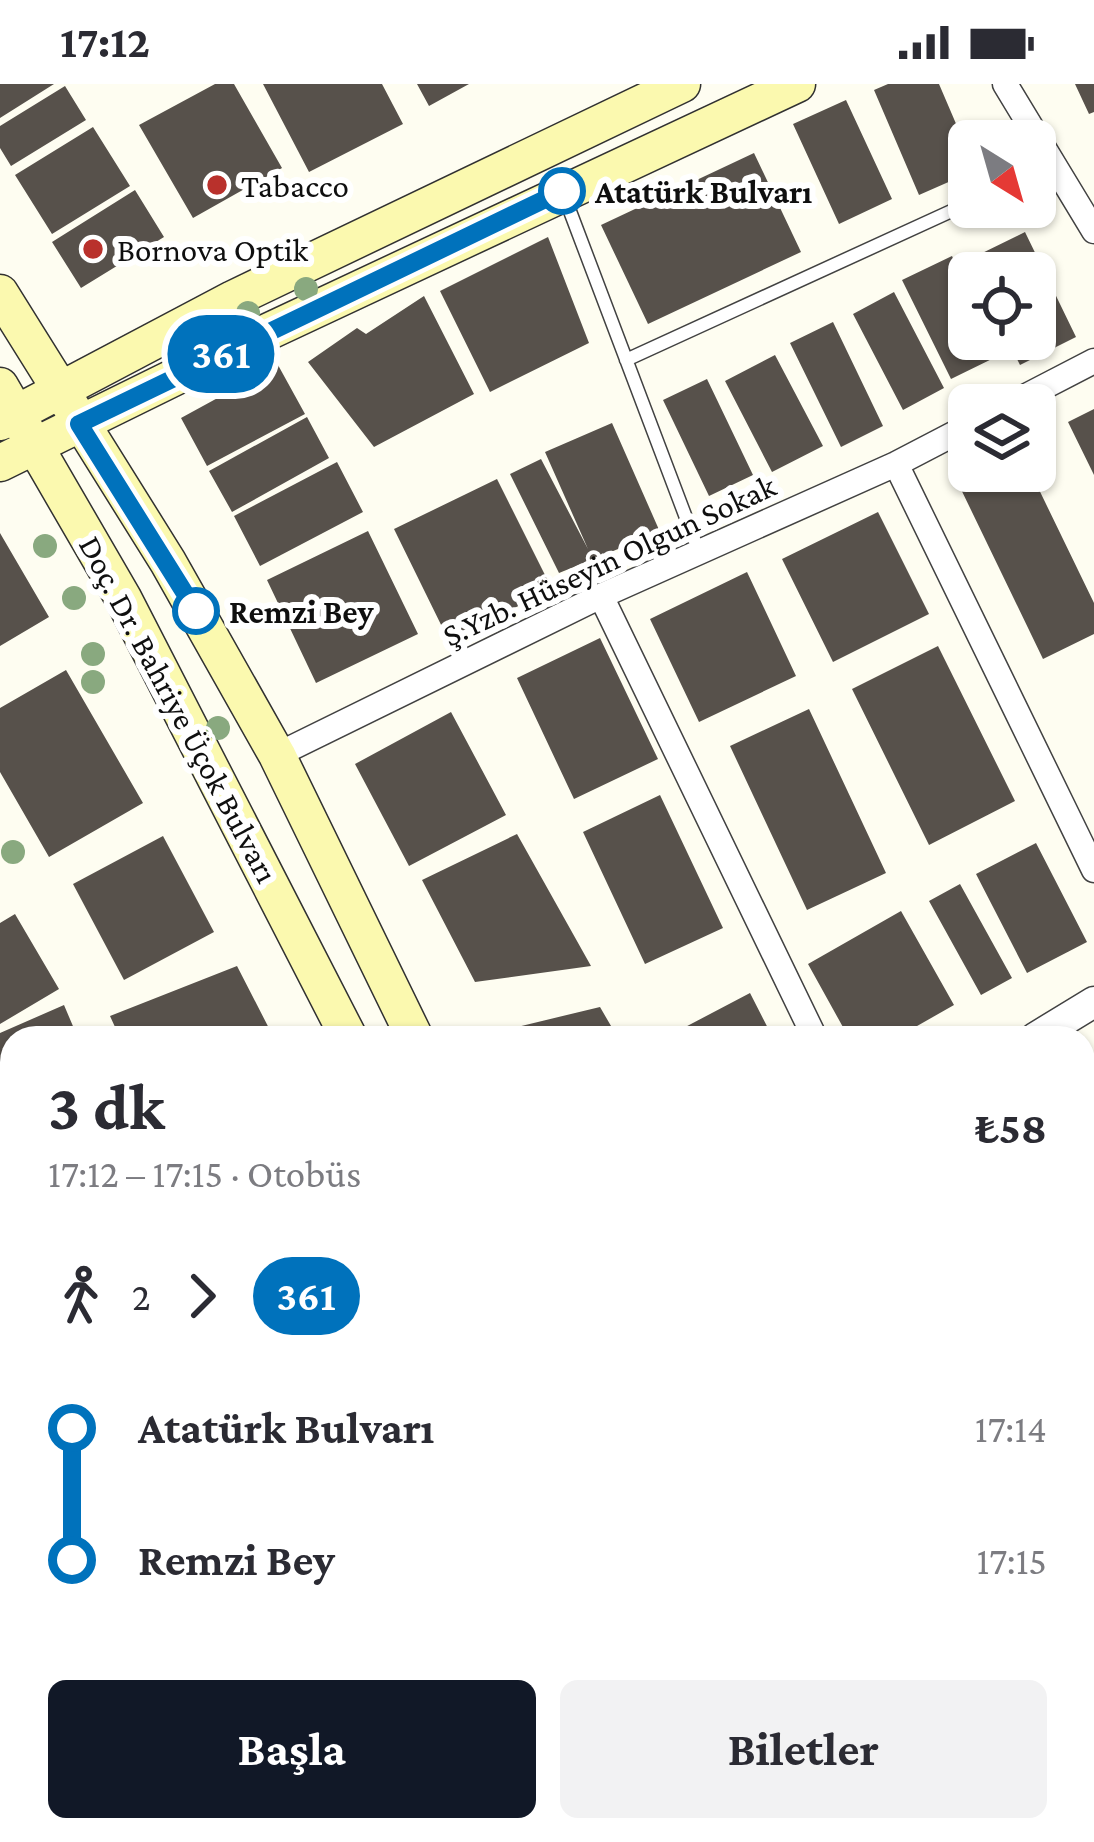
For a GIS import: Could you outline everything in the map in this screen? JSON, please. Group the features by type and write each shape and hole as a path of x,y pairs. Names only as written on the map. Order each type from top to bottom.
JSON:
{"main road":[{"path":"6,407 58,390 233,298 682,84"},
{"path":"0,463 562,191 797,84"},
{"name":"Doç. Dr. Bahriye Üçok Bulvarı","path":"0,293 168,562 278,755 409,1026"},
{"name":"Doç. Dr. Bahriye Üçok Bulvarı","path":"6,407 37,444 123,598 343,1026"}],"street":[{"path":"1005,84 1022,120"},
{"path":"1056,184 1094,231"},
{"path":"1051,384 1094,362"},
{"name":"Ş.Yzb. Hüseyin Olgun Sokak","path":"278,755 601,596 948,437"},
{"path":"896,464 1094,870"},
{"path":"601,596 809,1026"},
{"path":"1055,1026 1094,1002"}],"lane":[{"path":"562,191 699,552"},
{"path":"626,360 948,213"}],"building":[{"path":"0,84 54,84 0,118"},
{"path":"215,84 234,84 282,168 193,218 139,125"},
{"path":"263,84 382,84 403,124 309,172"},
{"path":"417,84 469,84 429,106"},
{"path":"888,84 939,84 954,120 948,120 948,182 919,195 874,90"},
{"path":"1075,84 1094,84 1094,112 1089,114"},
{"path":"65,86 86,120 11,166 0,148 0,126"},
{"path":"846,100 892,199 839,224 793,124"},
{"path":"93,127 130,186 52,234 15,175"},
{"path":"754,153 801,252 648,324 601,225"},
{"path":"135,190 164,237 81,288 52,242"},
{"path":"1025,232 1035,252 984,252"},
{"path":"548,237 589,343 490,392 440,291"},
{"path":"948,258 948,360 990,360 951,379 902,280"},
{"path":"894,292 944,388 903,410 853,314"},
{"path":"424,296 474,394 374,447 308,362 357,328 366,334"},
{"path":"1056,296 1076,337 1056,347"},
{"path":"833,322 883,426 841,447 790,343"},
{"path":"775,355 823,446 772,472 725,381"},
{"path":"278,365 305,414 207,466 181,418"},
{"path":"707,379 753,475 709,496 663,400"},
{"path":"1094,409 1094,475 1068,422"},
{"path":"307,417 329,458 232,512 209,471"},
{"path":"612,423 660,532 559,573 510,474 541,459 588,549 545,452"},
{"name":"Remzi Bey","path":"337,462 363,512 260,566 234,516"},
{"path":"497,479 552,589 449,641 394,529"},
{"path":"962,492 1040,492 1094,603 1094,634 1043,659"},
{"path":"878,512 929,614 833,662 782,559"},
{"path":"368,531 418,634 316,683 267,580"},
{"path":"0,533 49,617 0,646"},
{"path":"747,572 796,676 699,722 650,619"},
{"path":"600,638 658,759 574,799 517,678"},
{"path":"938,646 1015,801 929,845 852,689"},
{"path":"66,670 143,803 49,857 0,772 0,708"},
{"path":"809,709 886,873 807,910 730,746"},
{"path":"451,712 506,815 409,866 355,764"},
{"path":"660,795 723,928 645,964 583,832"},
{"path":"517,834 591,966 475,982 422,880"},
{"path":"163,836 214,932 124,980 73,884"},
{"path":"1036,843 1087,942 1027,973 976,874"},
{"path":"960,884 1012,978 981,995 929,901"},
{"path":"901,911 954,1005 917,1026 842,1026 808,964"},
{"path":"15,914 59,989 0,1024 0,923"},
{"path":"237,966 268,1026 115,1026 110,1016"},
{"path":"750,993 767,1026 687,1026"},
{"path":"64,1005 73,1026 16,1026"},
{"path":"600,1007 611,1026 521,1026"}],"bus line":[{"name":"361","path":"196,611 79,424 562,191"}],"place":[{"name":"Tabacco","path":"217,185"},
{"name":"Atatürk Bulvarı","path":"562,191"},
{"name":"Bornova Optik","path":"93,249"},
{"name":"Remzi Bey","path":"196,611"}]}
